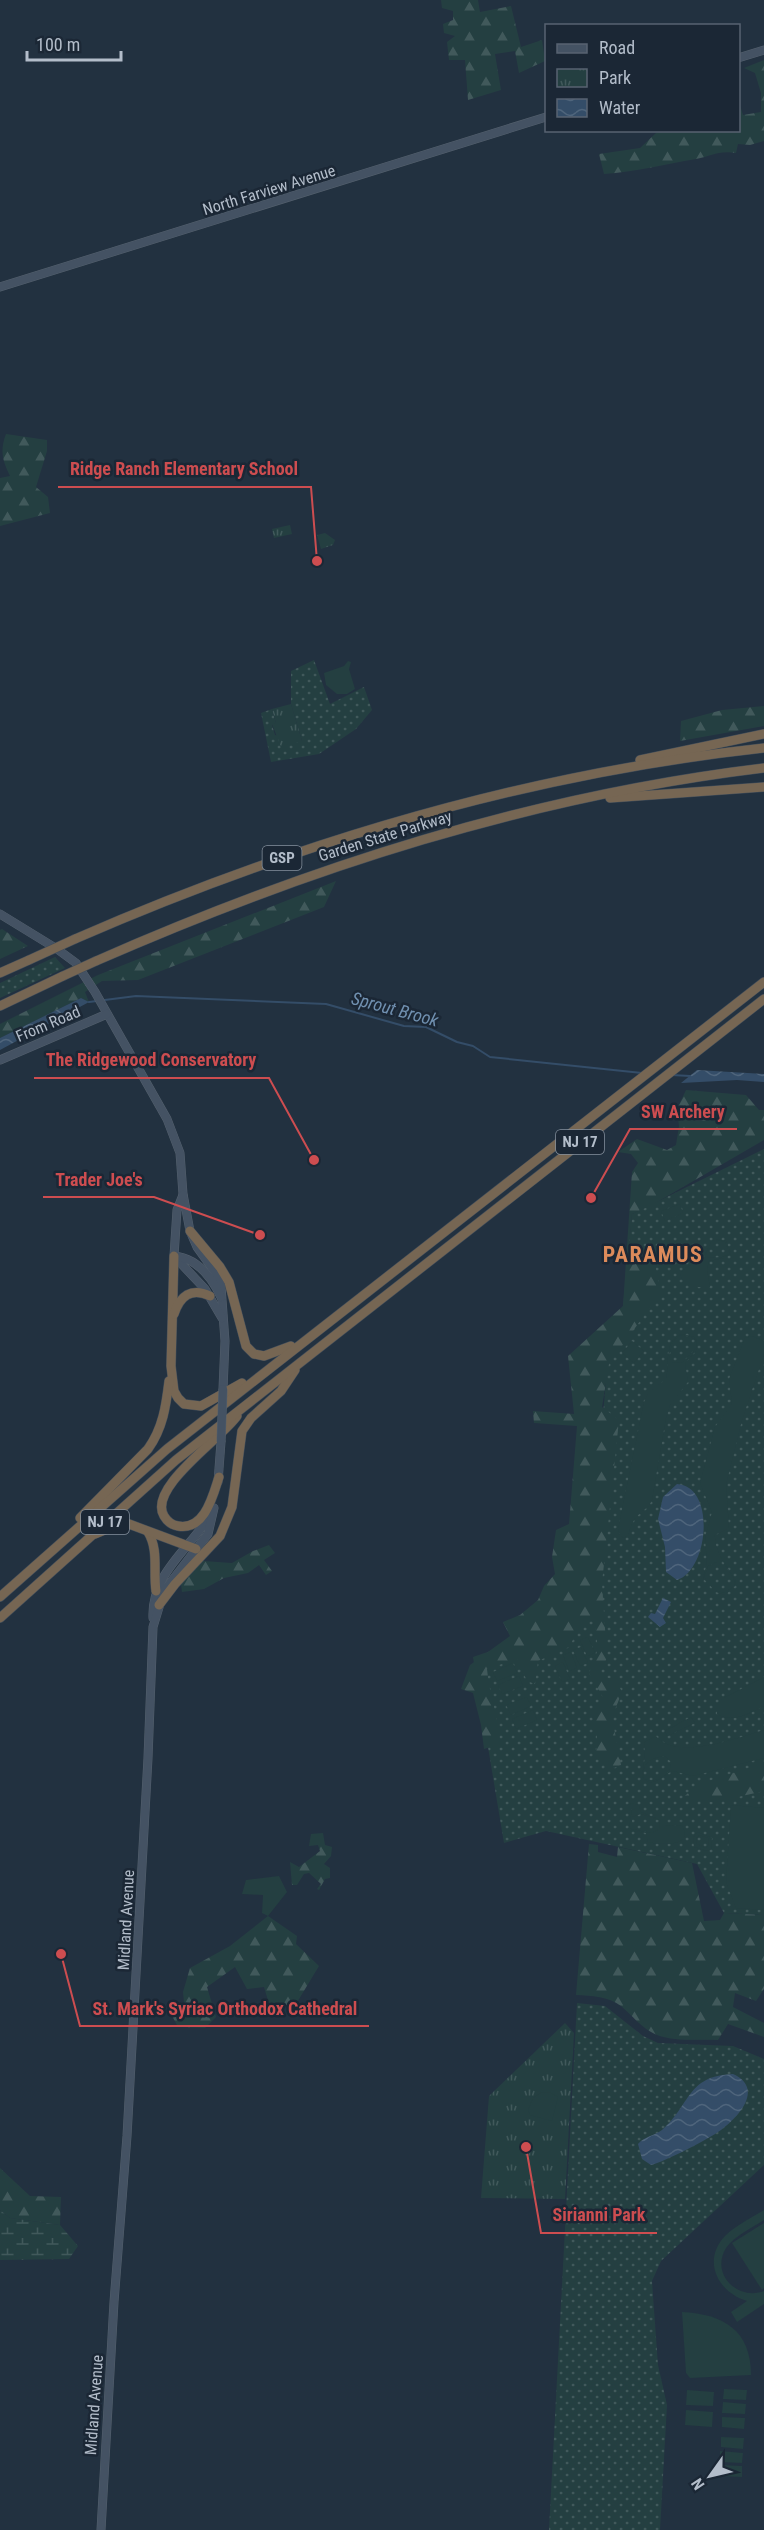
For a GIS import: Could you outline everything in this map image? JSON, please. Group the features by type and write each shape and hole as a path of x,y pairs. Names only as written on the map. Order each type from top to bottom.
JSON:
{"highway":[{"path":"596,773 657,755 764,734"},
{"name":"Garden State Parkway","path":"0,973 75,939 242,872 329,842 461,804 596,773 764,748"},
{"name":"Garden State Parkway","path":"0,1006 96,961 219,909 348,862 470,825 560,803 662,782 764,768"},
{"path":"560,803 657,793 764,787"},
{"name":"NJ 17","path":"0,1597 167,1449 764,982"},
{"name":"NJ 17","path":"0,1618 176,1460 764,999"},
{"path":"190,1231 229,1282 244,1341 249,1350 258,1356 270,1356 310,1338"},
{"path":"58,1544 95,1502 148,1449 164,1417 171,1366 174,1256"},
{"path":"173,1317 179,1301 186,1294 198,1292 210,1296"},
{"path":"159,1605 175,1584 220,1536 232,1508 242,1431 251,1418 281,1391 302,1360"},
{"path":"171,1366 177,1398 184,1404 192,1406 210,1403 276,1363"},
{"path":"219,1477 210,1503 197,1522 190,1526 178,1526 166,1519 161,1506 164,1492 195,1458 229,1428 243,1408"},
{"path":"88,1538 124,1524 138,1527 191,1548"},
{"path":"148,1532 155,1550 156,1591"}],"street":[{"path":"740,57 764,50"},
{"name":"North Farview Avenue","path":"0,287 545,117"},
{"path":"0,914 71,957 94,990 176,1139 190,1231 197,1247 218,1277 224,1322 223,1389 219,1477 214,1508 191,1548 167,1570 156,1591 152,1605 153,1627"},
{"name":"From Road","path":"0,1060 107,1014"},
{"path":"183,1194 177,1210 174,1256 210,1296 224,1322"},
{"path":"174,1256 188,1259 198,1265 215,1287 222,1302"},
{"name":"Midland Avenue","path":"101,2530 114,2302 127,2136 153,1627 166,1586 191,1548"}],"green space":[{"path":"441,0 478,0 480,12 511,6 521,47 542,40 545,61 519,73 515,51 495,54 501,90 468,100 465,60 449,60 447,42 455,36 444,33 443,24 453,20 453,11 442,8"},
{"path":"764,60 764,141 750,145 738,144 736,153 720,153 650,168 604,174 599,154 640,148 656,133 740,132 740,105 743,115 761,112 761,93 755,73 744,68"},
{"path":"6,434 47,440 47,451 36,487 48,497 50,513 0,526 0,478 10,476 3,455"},
{"path":"290,525 292,534 274,538 272,529"},
{"path":"325,533 335,540 333,545 321,549 317,535"},
{"path":"314,660 330,704 364,687 372,710 356,729 319,754 271,762 261,713 272,709 276,723 272,725 275,735 302,741 291,704 291,671"},
{"path":"348,661 351,662 349,669 355,689 347,694 337,694 326,685 324,673 344,666"},
{"path":"291,704 302,741 281,747 272,724 276,723 272,709"},
{"path":"764,706 764,726 680,741 681,721 722,710"},
{"path":"336,881 324,907 138,980 102,981 85,992 89,1002 81,998 0,1038 0,1024 98,975"},
{"path":"2,929 28,946 0,959 0,930"},
{"path":"55,957 65,968 0,998 0,983"},
{"path":"686,1090 746,1095 759,1110 764,1110 764,1140 652,1205 632,1214 629,1249 655,1265 661,1292 609,1364 602,1407 619,1420 602,1583 607,1658 600,1672 604,1677 616,1680 622,1692 612,1717 621,1765 614,1768 596,1755 597,1733 591,1713 604,1699 589,1673 598,1649 594,1619 583,1621 569,1647 538,1661 535,1684 527,1681 517,1659 487,1669 500,1744 484,1749 473,1693 461,1689 470,1665 510,1636 503,1622 520,1615 538,1600 544,1586 555,1574 552,1557 556,1530 569,1524 577,1426 534,1423 533,1411 574,1414 568,1356 623,1306 632,1172 638,1163 631,1154 618,1152 637,1139 667,1150 676,1145 679,1126 677,1109"},
{"path":"764,1149 764,1915 724,1913 697,1864 546,1831 504,1843 473,1657 586,1618 610,1332 623,1306 632,1214"},
{"path":"680,1204 683,1213 665,1221 661,1211"},
{"path":"716,1239 726,1241 731,1254 709,1261 707,1269 710,1287 698,1287 682,1279 680,1274 685,1268 702,1261 706,1252 708,1258 730,1254 725,1242 717,1240 707,1251 711,1242"},
{"path":"679,1336 674,1340 670,1350 669,1357 673,1363 683,1362 696,1348 696,1351 685,1363 688,1382 670,1405 666,1418 652,1500 635,1519 628,1535 624,1538 618,1529 644,1402 648,1394 666,1379 670,1347 672,1341"},
{"path":"752,1336 764,1341 764,1354 742,1420 726,1485 729,1528 715,1535 723,1561 708,1566 704,1577 717,1591 725,1593 734,1586 735,1581 731,1573 736,1581 735,1586 725,1595 716,1592 703,1578 707,1563 705,1538 712,1512 700,1483 715,1427 732,1404 729,1379 745,1338"},
{"path":"632,1341 644,1351 634,1363 622,1353"},
{"path":"269,1545 275,1553 264,1560 272,1571 266,1575 259,1565 248,1573 224,1578 204,1589 182,1592 181,1584 203,1561 232,1563"},
{"path":"588,1637 595,1653 587,1656 580,1640"},
{"path":"581,1647 588,1663 580,1666 573,1650"},
{"path":"571,1652 577,1668 569,1671 563,1655"},
{"path":"563,1662 570,1679 562,1682 555,1666"},
{"path":"513,1663 517,1673 497,1681 493,1672"},
{"path":"519,1676 523,1686 502,1694 498,1685"},
{"path":"764,1677 764,1706 735,1718 717,1714 717,1704 722,1699"},
{"path":"527,1697 531,1706 511,1715 506,1705"},
{"path":"533,1710 537,1720 516,1729 512,1719"},
{"path":"691,1717 695,1723 667,1736 665,1731"},
{"path":"764,1730 764,1758 693,1776 673,1771 654,1782 646,1781 644,1779 642,1777 644,1742 656,1736 665,1743 678,1747 723,1742","holes":["665,1756 671,1762 669,1771 658,1779 644,1779 645,1765 652,1760"]},
{"path":"764,1763 764,1791 716,1802 680,1800 699,1784"},
{"path":"634,1803 639,1806 641,1812 660,1820 665,1825 682,1826 685,1833 684,1838 674,1843 648,1842 646,1833 634,1831 629,1827 632,1810 627,1805","holes":["641,1814 659,1820 660,1829 651,1833 632,1829 632,1817"]},
{"path":"731,1805 764,1808 764,1910 736,1908 726,1882"},
{"path":"697,1832 712,1838 711,1849 707,1851 694,1847 693,1838","holes":["699,1835 708,1838 709,1845 706,1848 697,1844 696,1839"]},
{"path":"323,1833 325,1845 332,1847 331,1856 324,1864 330,1868 330,1878 325,1879 319,1890 317,1889 321,1884 309,1873 304,1874 297,1885 292,1885 290,1862 299,1867 320,1851 318,1845 309,1846 311,1834"},
{"path":"589,1844 598,1845 598,1852 617,1857 618,1847 692,1863 704,1921 720,1920 724,1913 764,1915 764,1989 756,2001 735,1993 733,2007 764,2023 764,2037 728,2024 718,2040 664,2037 647,2029 611,2000 576,1995"},
{"path":"279,1876 287,1892 268,1916 262,1913 263,1895 242,1894 246,1880"},
{"path":"268,1916 297,1936 296,1944 319,1966 296,2004 270,2007 264,1987 247,1989 235,1967 207,1987 216,2017 205,2028 178,2027 170,2012 185,2013 183,1992 190,1968 230,1946"},
{"path":"577,2003 605,2006 643,2036 658,2043 733,2046 764,2059 764,2165 661,2261 652,2281 658,2365 667,2405 660,2530 549,2530"},
{"path":"565,2023 574,2033 565,2199 481,2198 489,2096"},
{"path":"542,2092 558,2097 552,2121 530,2115 528,2110 533,2098"},
{"path":"0,2168 30,2196 61,2197 60,2225 10,2218 0,2210"},
{"path":"0,2210 10,2218 60,2225 78,2246 69,2259 0,2260"},
{"path":"764,2210 764,2220 734,2240 726,2248 722,2258 724,2276 736,2289 754,2293 764,2291 764,2304 737,2322 731,2312 747,2301 737,2297 721,2284 716,2275 714,2256 725,2236 738,2225"},
{"path":"764,2223 764,2288 762,2290 732,2243"},
{"path":"682,2312 710,2316 732,2327 746,2346 751,2375 690,2378 686,2373"},
{"path":"724,2389 747,2390 746,2400 723,2399"},
{"path":"687,2390 714,2392 713,2406 686,2405"},
{"path":"723,2402 746,2404 745,2414 722,2413"},
{"path":"686,2410 713,2412 712,2427 685,2425"},
{"path":"722,2417 745,2418 744,2429 722,2427"},
{"path":"721,2437 744,2438 743,2449 721,2447"},
{"path":"720,2451 743,2453 742,2463 720,2462"},
{"path":"719,2465 742,2466 742,2477 719,2476"}],"water":[{"path":"81,998 89,1002 0,1050 0,1038"},
{"path":"697,1070 764,1074 764,1082 737,1080 681,1083"},
{"path":"677,1484 690,1488 698,1498 703,1513 704,1529 696,1561 688,1573 677,1580 666,1572 665,1547 658,1519 663,1497"},
{"path":"663,1598 671,1602 663,1618 666,1623 660,1627 648,1617 651,1613 655,1614"},
{"path":"733,2074 742,2080 747,2087 748,2094 741,2110 728,2124 697,2144 657,2163 651,2165 642,2159 638,2144 662,2130 698,2086 706,2080"}],"waterway":[{"name":"Sprout Brook","path":"89,1002 136,996 326,1004 404,1026 426,1027 457,1042 473,1046 490,1057 642,1073"},
{"name":"Sprout Brook","path":"672,1075 690,1076"}],"place":[{"name":"Ridge Ranch Elementary School","path":"317,561"},
{"name":"The Ridgewood Conservatory","path":"314,1160"},
{"name":"SW Archery","path":"591,1198"},
{"name":"Trader Joe's","path":"260,1235"},
{"name":"St. Mark's Syriac Orthodox Cathedral","path":"61,1954"},
{"name":"Sirianni Park","path":"526,2147"}],"district":[{"name":"PARAMUS","path":"653,1254"}]}
